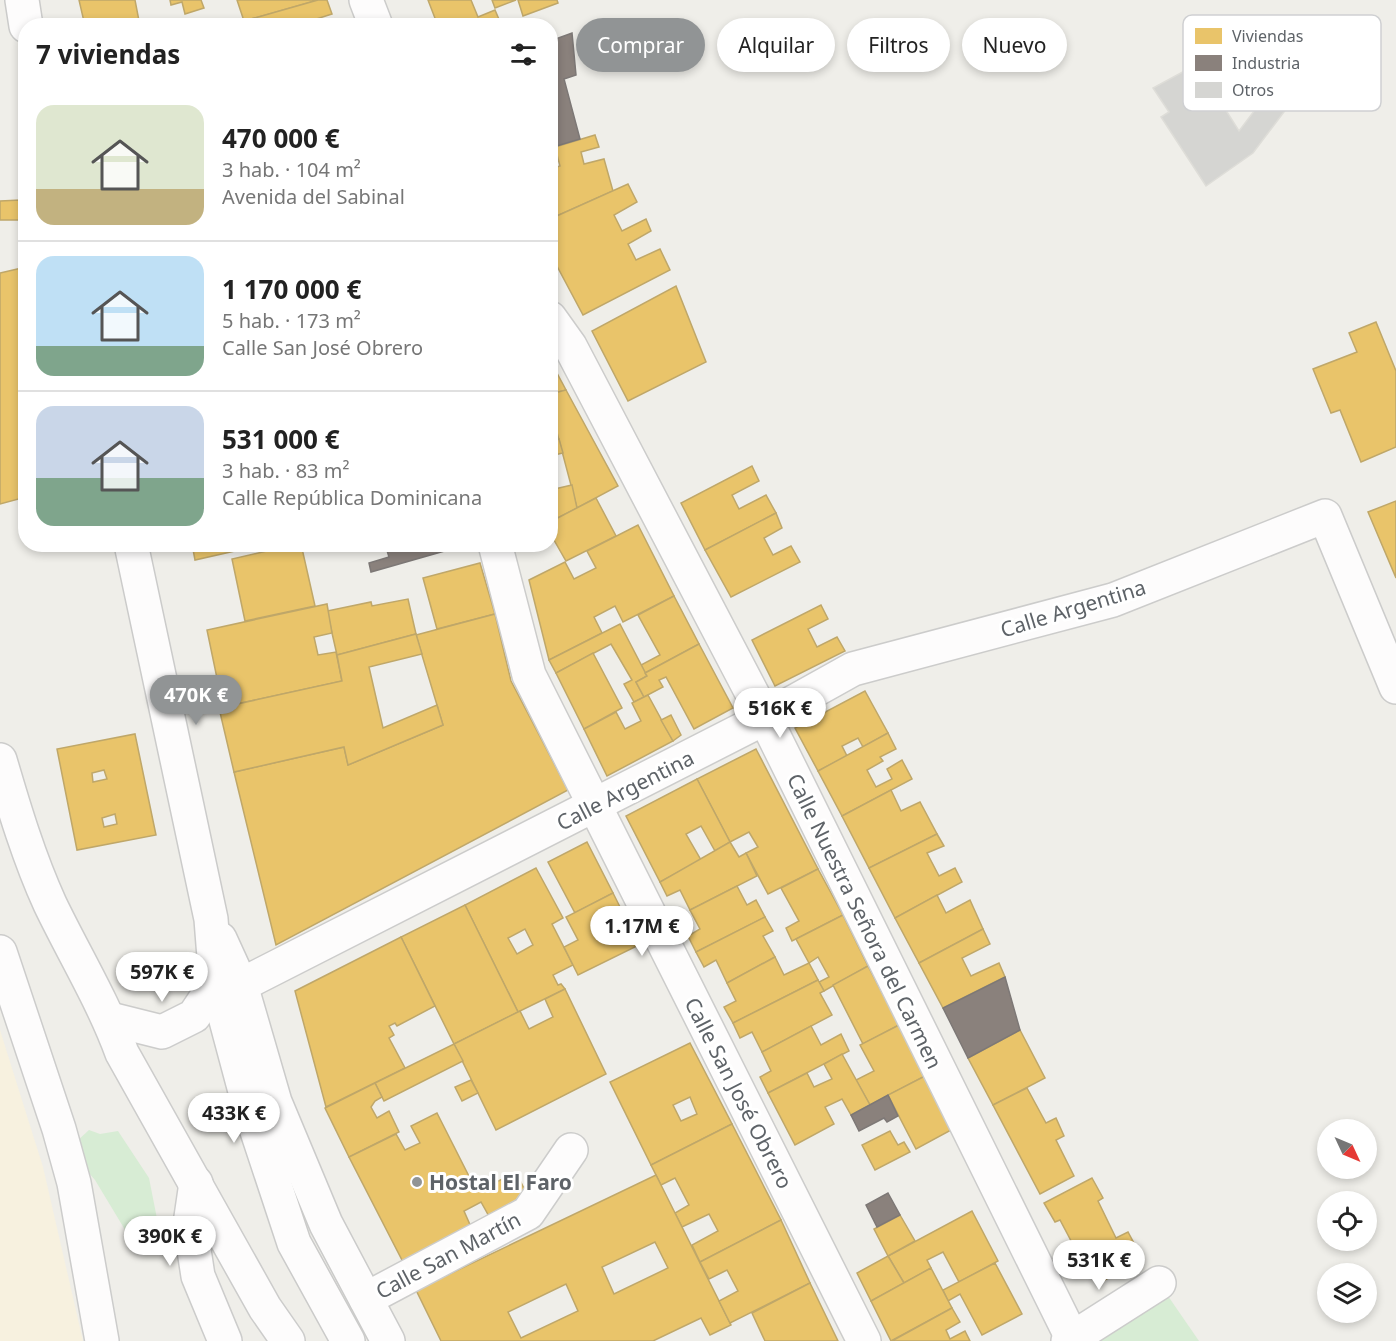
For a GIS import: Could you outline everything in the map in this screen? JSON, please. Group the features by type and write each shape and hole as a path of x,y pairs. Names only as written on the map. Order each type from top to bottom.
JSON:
{"street":[{"path":"22,0 25,18"},
{"path":"366,0 373,18"},
{"name":"Calle Nuestra Señora del Carmen","path":"558,329 570,346 765,718 1070,1340"},
{"name":"Calle Argentina","path":"228,984 594,806 765,718 853,669 1113,600 1325,516 1396,687"},
{"path":"133,552 211,919 228,984 250,1110 294,1243 348,1341"},
{"name":"Calle San José Obrero","path":"497,552 529,675 864,1341"},
{"path":"0,760 18,818 49,902 110,1019 122,1053 266,1308 288,1341"},
{"path":"0,952 59,1129 74,1183 102,1341"},
{"path":"110,1019 162,1032 194,1016 228,984"},
{"path":"228,984 326,1224 388,1341"},
{"name":"Calle San Martín","path":"366,1299 528,1213 571,1150"},
{"path":"196,1183 190,1224 198,1276 225,1341"},
{"path":"1070,1340 1160,1283"}],"green space":[{"path":"89,1130 100,1134 118,1131 149,1178 162,1244 139,1253 95,1180 82,1165 76,1142"},
{"path":"1159,1283 1199,1341 1068,1341"}],"sand":[{"path":"0,1030 43,1167 83,1341 0,1341"}],"building: Viviendas":[{"path":"79,0 135,0 138,18 83,18"},
{"path":"170,0 201,0 204,8 185,14 182,2 171,5"},
{"path":"237,0 318,0 255,18 243,18"},
{"path":"318,0 327,0 332,14 319,18 255,18"},
{"path":"428,0 471,0 478,17 495,10 498,18 435,18"},
{"path":"492,0 516,0 495,8"},
{"path":"518,0 557,0 558,3 523,16"},
{"path":"595,135 599,147 581,152 584,164 604,159 613,191 558,215 558,167 560,166 558,146"},
{"path":"628,184 637,202 614,215 622,231 646,219 651,231 628,244 636,260 660,249 670,270 583,315 558,268 558,215"},
{"path":"18,200 18,220 0,220 0,201"},
{"path":"18,269 18,499 0,504 0,273"},
{"path":"676,286 706,362 628,401 592,331"},
{"path":"1376,322 1396,371 1396,447 1361,462 1340,410 1331,413 1313,369 1357,352 1349,333"},
{"path":"558,375 566,390 558,392"},
{"path":"566,390 618,486 577,508 558,436 558,392"},
{"path":"558,439 563,453 558,454"},
{"path":"752,466 759,481 732,495 739,509 766,495 776,513 705,550 681,503"},
{"path":"572,485 577,508 558,518 558,488"},
{"path":"596,498 616,536 566,561 558,547 558,518"},
{"path":"1396,501 1396,578 1368,512"},
{"path":"776,513 782,528 764,538 773,555 791,546 800,562 731,597 705,550"},
{"path":"638,525 674,596 623,622 615,606 594,617 602,633 549,660 529,580 565,562 574,579 596,568 587,551"},
{"path":"194,552 230,552 195,560"},
{"path":"262,552 303,552 315,606 245,621 232,559"},
{"path":"480,563 495,614 437,629 423,578"},
{"path":"674,596 699,644 645,673 641,665 660,655 638,615"},
{"path":"408,599 416,634 337,655 327,611 371,602 372,606"},
{"path":"327,604 332,633 314,637 318,655 336,652 342,681 223,707 207,630"},
{"path":"821,605 828,619 808,629 817,647 837,637 845,651 775,686 752,640"},
{"path":"495,614 511,681 568,790 276,945 234,772 344,747 348,765 443,725 416,635"},
{"path":"620,624 647,676 636,682 644,697 634,702 624,684 632,680 611,644 556,673 549,660"},
{"path":"416,634 422,654 369,667 383,728 437,705 443,725 348,765 344,747 234,772 219,708 342,681 337,655"},
{"path":"699,644 733,708 694,729 666,677 659,680 663,687 644,697 636,682 647,676 645,673"},
{"path":"593,653 622,708 584,729 556,673"},
{"path":"865,691 888,733 863,747 858,738 842,746 847,756 818,771 795,728"},
{"path":"648,695 673,741 607,776 584,729 616,712 625,729 641,721 632,703"},
{"path":"671,715 681,735 673,741 661,720"},
{"path":"888,733 896,749 880,757 883,761 867,770 876,787 892,779 887,769 902,760 912,779 842,816 818,771"},
{"path":"135,734 156,835 77,850 57,749","holes":["104,770 107,779 93,782 92,773","115,814 117,824 104,827 102,818"]},
{"path":"756,749 818,869 768,894 746,853 758,847 749,832 730,842 697,779"},
{"path":"697,779 730,842 715,851 701,826 686,834 701,860 660,882 626,816"},
{"path":"891,790 901,811 920,802 937,834 869,868 842,816"},
{"path":"937,834 944,846 927,853 939,876 955,868 962,882 895,918 869,868"},
{"path":"587,842 613,893 575,913 548,862"},
{"path":"730,842 739,857 746,853 757,876 690,910 680,890 667,896 660,882"},
{"path":"536,868 563,918 552,924 573,965 553,975 558,985 561,984 565,989 518,1012 465,905","holes":["525,929 533,945 517,954 508,938"]},
{"path":"818,869 843,915 792,941 786,928 799,921 781,888"},
{"path":"737,886 747,905 756,900 765,917 696,952 688,936 700,929 690,910"},
{"path":"613,893 639,945 578,975 564,947 578,940 566,917"},
{"path":"937,895 946,913 970,900 983,929 919,963 895,918"},
{"path":"465,905 518,1012 454,1044 401,937"},
{"path":"843,915 868,966 824,991 819,982 829,977 818,957 809,963 796,939"},
{"path":"765,917 773,931 763,936 775,957 727,983 716,960 704,967 696,952"},
{"path":"983,929 990,944 962,958 971,976 999,963 1005,977 943,1008 919,963"},
{"path":"401,937 435,1006 397,1026 395,1023 389,1026 394,1035 389,1038 405,1068 326,1107 295,991"},
{"path":"775,957 784,975 809,963 818,980 733,1023 724,1007 736,1001 727,983"},
{"path":"868,966 899,1025 863,1044 833,985"},
{"path":"818,980 824,991 820,993 832,1015 762,1052 752,1032 740,1038 733,1023"},
{"path":"565,989 606,1074 496,1130 454,1044 520,1011 529,1029 553,1017 545,999"},
{"path":"899,1025 925,1076 870,1105 856,1080 874,1071 860,1045"},
{"path":"811,1026 821,1045 841,1034 849,1051 768,1093 760,1077 771,1071 762,1052"},
{"path":"1020,1030 1045,1078 993,1105 968,1058"},
{"path":"690,1043 732,1124 651,1165 610,1082","holes":["690,1097 697,1114 681,1121 673,1105"]},
{"path":"454,1044 463,1061 384,1101 375,1083"},
{"path":"842,1054 870,1105 851,1115 842,1099 825,1107 834,1124 795,1145 768,1093 807,1073 814,1087 832,1079 824,1064"},
{"path":"925,1076 953,1129 916,1149 888,1095"},
{"path":"471,1080 478,1093 462,1101 455,1087"},
{"path":"375,1083 382,1097 371,1107 377,1118 389,1111 399,1132 349,1157 325,1108"},
{"path":"1027,1088 1046,1123 1056,1118 1064,1136 1056,1140 1074,1176 1040,1194 993,1105"},
{"name":"Hostal El Faro","path":"437,1113 477,1192 516,1172 529,1199 490,1218 481,1202 464,1211 471,1227 403,1262 349,1157 396,1134 405,1150 420,1143 411,1126"},
{"path":"732,1124 781,1220 700,1262 692,1245 718,1231 709,1214 682,1227 675,1213 689,1205 675,1178 661,1185 651,1165"},
{"path":"890,1131 898,1145 904,1142 910,1152 875,1170 862,1145"},
{"path":"656,1175 731,1325 710,1335 701,1318 653,1341 441,1341 416,1290","holes":["655,1242 668,1268 614,1294 602,1267","566,1284 578,1311 521,1338 508,1312"]},
{"path":"1092,1178 1103,1198 1098,1201 1116,1238 1128,1232 1143,1260 1099,1283 1083,1252 1078,1254 1060,1220 1055,1222 1044,1203"},
{"path":"972,1211 998,1261 959,1282 943,1252 927,1260 931,1268 904,1283 888,1256"},
{"path":"900,1215 915,1241 888,1256 874,1229"},
{"path":"781,1220 810,1283 730,1323 719,1301 738,1291 727,1270 709,1279 700,1262"},
{"path":"888,1256 904,1283 871,1301 857,1273"},
{"path":"995,1263 1022,1314 982,1335 960,1294 948,1301 943,1290"},
{"path":"931,1268 952,1308 891,1341 871,1301"},
{"path":"810,1283 838,1341 765,1341 752,1313"},
{"path":"952,1308 960,1322 946,1330 950,1339 965,1331 970,1341 892,1341"}],"building: Industria":[{"path":"572,33 576,75 564,79 580,139 558,146 558,38"},
{"path":"387,552 441,552 371,572 369,563 389,557"},
{"path":"1005,977 1020,1030 968,1058 943,1008"},
{"path":"888,1095 898,1116 887,1122 884,1118 859,1131 851,1115"},
{"path":"888,1193 900,1215 877,1227 866,1205"}],"building: Otros":[{"path":"1183,72 1183,111 1226,111 1239,131 1254,111 1285,111 1253,153 1206,186 1161,117 1169,112 1153,88"}],"place":[{"name":"Hostal El Faro","path":"417,1182"}]}
